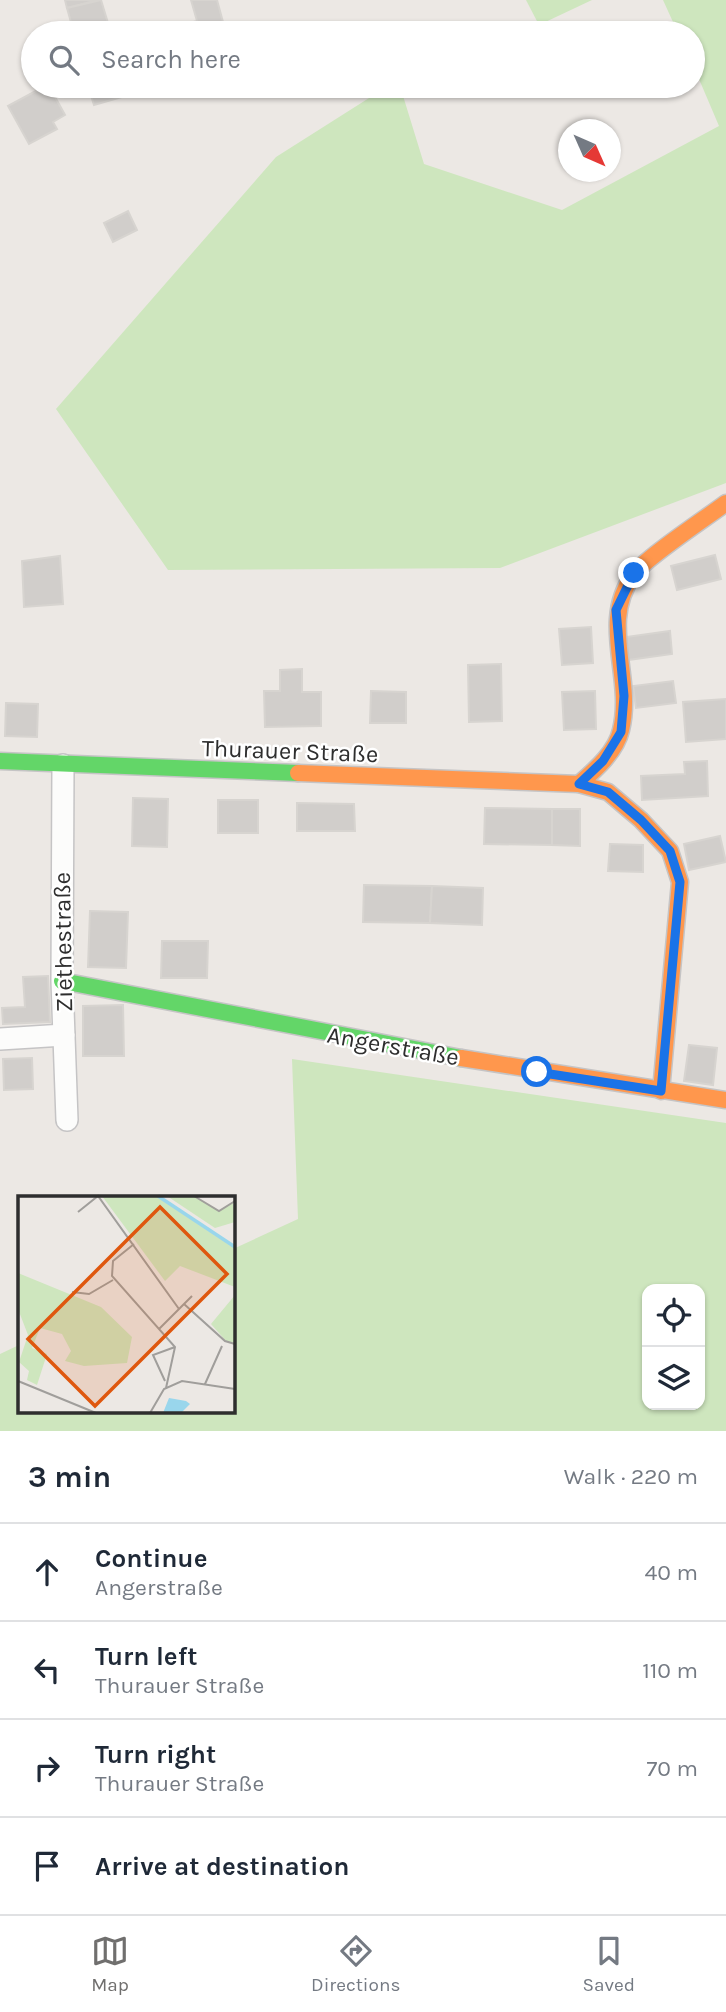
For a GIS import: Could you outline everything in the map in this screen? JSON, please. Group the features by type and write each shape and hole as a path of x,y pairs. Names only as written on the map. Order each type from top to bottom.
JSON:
{"street":[{"path":"579,784 603,761 621,732 624,696 616,610 634,573 726,503"},
{"name":"Thurauer Straße","path":"0,761 579,784 608,792 641,820 670,851 680,882 661,1091"},
{"name":"Ziethestraße","path":"63,765 62,981 67,1120"},
{"name":"Angerstraße","path":"62,981 267,1024 726,1100"},
{"path":"0,1039 64,1035"}],"green space":[{"path":"526,0 592,0 547,21 537,21"},
{"path":"663,0 726,0 726,483 500,568 168,570 56,409 276,157 369,98 404,98 424,164 562,210 614,182 621,182 621,178 719,126 705,93 705,21 673,21"},
{"path":"292,1059 726,1123 726,1431 0,1431 0,1354 18,1345 18,1414 234,1414 234,1249 298,1219"}],"building":[{"path":"65,0 98,0 67,8"},
{"path":"101,0 107,21 71,21 67,8"},
{"path":"191,0 217,0 223,21 197,21"},
{"path":"23,98 56,98 65,115 53,122 57,129 29,144 8,106"},
{"path":"92,98 118,98 94,105"},
{"path":"128,211 137,230 113,242 104,223"},
{"path":"715,555 721,579 677,590 671,566"},
{"path":"60,556 63,604 24,607 22,561"},
{"path":"591,627 593,663 562,665 559,629"},
{"path":"670,631 672,654 628,660 626,637"},
{"path":"501,664 502,721 469,722 468,665"},
{"path":"302,669 302,692 321,692 321,726 265,727 264,691 280,691 280,670"},
{"path":"673,681 676,703 636,708 633,686"},
{"path":"371,691 406,692 406,723 370,723"},
{"path":"595,691 596,729 564,730 562,692"},
{"path":"726,699 726,739 686,742 683,702"},
{"path":"6,703 38,704 37,737 5,736"},
{"path":"707,761 708,796 642,800 641,776 685,774 684,762"},
{"path":"133,798 168,799 167,847 132,846"},
{"path":"218,800 258,800 258,833 218,833"},
{"path":"297,803 354,804 355,831 297,831"},
{"path":"485,808 552,809 552,845 484,844"},
{"path":"552,809 580,809 580,846 552,845"},
{"path":"720,836 726,862 689,870 684,844"},
{"path":"610,844 643,845 643,872 608,871"},
{"path":"364,885 432,886 430,923 363,922"},
{"path":"432,886 483,888 482,925 430,923"},
{"path":"90,911 128,912 126,968 88,967"},
{"path":"162,941 208,941 207,978 161,978"},
{"path":"48,976 50,1022 3,1024 2,1008 25,1007 23,977"},
{"path":"123,1005 124,1056 83,1056 83,1006"},
{"path":"689,1045 717,1048 713,1085 684,1081"},
{"path":"32,1058 33,1089 4,1090 3,1059"}],"traffic: fast":[{"path":"0,761 298,773"},
{"path":"62,981 461,1058"}],"traffic: slow":[{"path":"579,784 610,753 621,730 624,690 618,631 623,594 633,575 650,559 726,503"},
{"path":"298,773 579,784 608,792 641,820 670,851 680,882 661,1091"},
{"path":"461,1058 726,1100"}],"route":[{"path":"537,1072 661,1091 680,882 670,851 641,820 608,792 579,784 603,761 621,732 624,696 616,610 634,573"}]}
